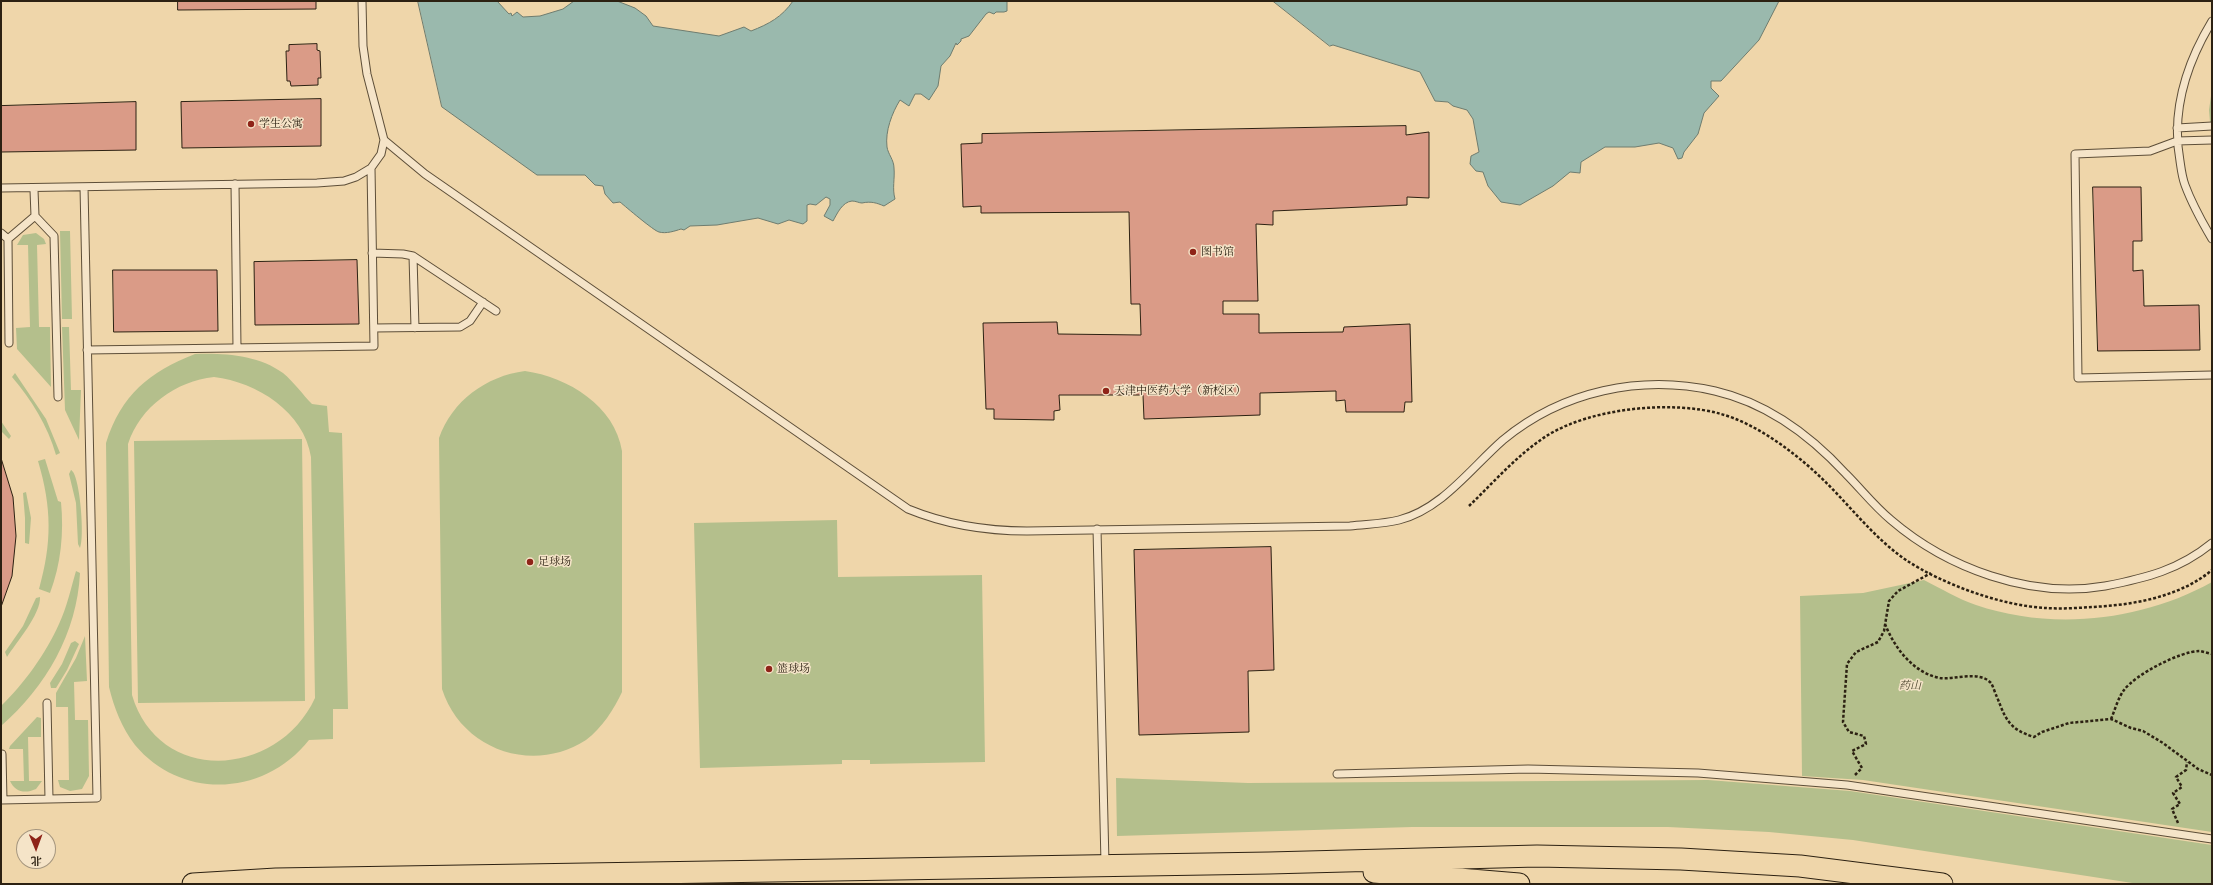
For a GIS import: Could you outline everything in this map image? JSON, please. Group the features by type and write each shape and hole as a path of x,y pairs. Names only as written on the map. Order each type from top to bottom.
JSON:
{"main road":[{"path":"193,884 276,879 1105,866 1538,856 1621,857 1800,866 1942,884"},
{"path":"1269,863 1519,884"},
{"path":"1515,884 1530,884"}],"lane":[{"path":"1,188 344,181 356,177 371,168 381,154 384,140 366,74 363,46 362,1"},
{"path":"2212,21 2196,49 2183,84 2177,128 2177,141 2184,183 2212,239"},
{"path":"2177,128 2212,126"},
{"path":"384,140 425,174 908,509 935,520 996,531 1350,526 1400,520 1422,510 1445,494 1502,441 1523,425 1542,414 1602,390 1631,385 1659,384 1688,386 1717,392 1771,412 1800,432 1823,452 1846,473 1869,500 1908,533 1944,556 1984,572 2015,582 2041,587 2069,589 2096,588 2148,577 2170,569 2194,558 2212,542"},
{"path":"2212,140 2177,141 2150,151 2075,154 2078,378 2212,375"},
{"path":"87,350 374,346 371,168"},
{"path":"235,184 237,348"},
{"path":"2,754 2,800 97,798 84,186"},
{"path":"34,190 35,216 54,236 58,397"},
{"path":"8,239 35,216"},
{"path":"1,233 8,239 9,343"},
{"path":"372,253 403,254 413,256 496,311"},
{"path":"413,256 415,328"},
{"path":"374,328 460,327 470,321 483,302"},
{"path":"1097,529 1105,866"},
{"path":"47,704 49,799"},
{"path":"1337,774 1528,769 1698,773 1847,785 2212,839"}],"path":[{"path":"1469,506 1519,458 1549,435 1585,419 1623,410 1692,408 1722,414 1758,430 1781,444 1814,471 1880,538 1907,560 1946,581 2006,602 2045,608 2106,606 2142,602 2176,590 2212,570"},
{"path":"1847,785 1862,768 1852,751 1866,744 1864,736 1849,732 1843,722 1847,664 1856,652 1878,642 1884,631 1889,601 1898,591 1931,573"},
{"path":"1885,624 1896,648 1918,668 1930,675 1941,678 1978,678 1991,683 2005,718 2020,733 2034,737 2042,732 2069,723 2111,719 2131,728 2143,731 2163,743 2187,762 2212,775"},
{"path":"2111,719 2124,690 2142,675 2160,664 2181,656 2199,651 2212,654"},
{"path":"2179,824 2172,809 2180,804 2173,793 2182,787 2176,777 2186,770 2187,762"}],"green space":[{"path":"2212,89 2212,122 2210,122 2209,110"},
{"path":"60,231 70,231 72,319 62,319"},
{"path":"36,233 44,239 46,244 37,245 39,327 50,327 51,387 17,349 16,328 30,327 28,245 17,245 23,235"},
{"path":"62,327 69,327 71,390 81,390 79,440 65,410"},
{"path":"195,354 206,354 241,356 263,362 283,373 312,404 327,406 329,432 342,433 348,709 333,709 333,739 309,740 291,759 270,772 247,781 223,784 199,783 176,776 154,763 135,745 126,732 113,703 109,687 106,443 112,426 129,398 151,377 179,361","holes":["214,377 246,385 276,402 289,413 299,426 307,441 311,457 315,698 298,725 275,744 248,756 220,761 192,757 167,745 146,725 132,695 128,444 141,418 161,398 173,390 186,384"]},
{"name":"足球场","path":"525,371 541,374 557,380 573,387 587,396 600,407 610,420 618,435 622,451 622,692 607,718 586,740 565,750 543,755 522,755 501,750 482,741 465,727 451,710 442,689 439,438 452,413 472,392 497,378"},
{"path":"15,373 46,419 60,453 56,455 44,423 26,394 12,377"},
{"path":"1,421 11,436 9,439 1,431"},
{"path":"302,439 305,701 138,703 134,441"},
{"path":"45,459 58,501 61,502 62,514 61,548 57,571 50,593 39,589 46,556 49,525 46,494 38,461"},
{"path":"71,470 77,482 81,507 82,532 80,548 78,544 76,503 69,474"},
{"path":"26,492 31,518 29,544 25,543 23,493"},
{"path":"837,520 838,577 982,575 985,762 870,764 870,760 842,760 842,764 700,768 694,523"},
{"path":"76,571 80,573 78,595 73,617 66,637 45,676 32,694 1,726 1,706 26,678 48,646 59,624 69,598"},
{"name":"药山","path":"1924,580 1969,603 2005,613 2035,618 2066,619 2096,618 2156,606 2185,595 2212,582 2212,832 1863,780 1802,776 1800,596 1863,593"},
{"path":"40,597 37,612 7,657 5,652 23,626 36,598"},
{"path":"85,636 87,681 74,682 75,720 88,720 89,776 82,789 70,791 60,787 58,780 69,780 68,707 56,707 56,693 76,658"},
{"path":"75,641 79,644 67,670 56,688 51,688 50,683 62,664 71,643"},
{"path":"37,717 41,718 41,737 28,737 29,781 42,781 36,789 24,792 15,788 10,781 24,781 23,749 9,749 10,746"},
{"path":"1116,778 1248,783 1708,780 1850,791 2212,845 2212,884 2139,884 1853,840 1769,832 1668,827 1412,827 1117,836"}],"shaded area":[{"path":"418,1 497,1 509,14 511,13 512,16 517,12 523,17 540,16 563,9 574,1 617,1 635,8 646,16 653,26 719,36 744,27 751,31 764,26 780,16 793,1 1007,1 1007,11 996,12 994,14 989,12 969,36 961,39 957,45 956,43 950,56 941,66 938,86 929,100 921,94 915,94 909,106 900,100 894,111 887,135 887,147 894,165 895,199 884,206 871,202 848,202 840,209 833,221 824,216 830,205 830,199 826,197 816,205 807,205 807,221 803,224 789,220 778,224 758,218 717,225 690,226 684,230 681,229 665,233 659,232 652,228 620,202 613,203 605,194 603,186 595,185 585,175 537,175 442,107"},
{"path":"1273,1 1779,1 1759,40 1721,81 1711,81 1711,88 1719,96 1704,113 1698,134 1684,152 1682,158 1678,159 1673,148 1659,143 1635,147 1605,147 1581,162 1580,173 1570,172 1553,186 1520,205 1501,202 1488,186 1483,172 1476,171 1470,164 1471,156 1479,152 1473,119 1467,110 1453,106 1448,102 1435,101 1420,72 1333,45 1330,46"}],"building":[{"path":"178,1 316,1 316,9 178,10"},
{"path":"317,44 317,50 320,51 321,78 318,78 318,85 291,86 290,81 287,81 286,51 289,51 289,45"},
{"name":"学生公寓","path":"321,99 321,146 182,148 181,102"},
{"path":"136,102 136,150 1,152 1,106"},
{"name":"图书馆","path":"1406,126 1406,135 1429,132 1429,198 1407,197 1407,205 1273,211 1273,225 1256,224 1258,301 1223,301 1223,314 1259,314 1259,333 1343,332 1344,327 1410,324 1412,402 1405,402 1404,412 1346,412 1345,400 1336,401 1336,391 1260,393 1260,415 1144,419 1143,395 1059,395 1060,410 1054,411 1054,420 994,419 994,409 986,409 983,323 1057,322 1058,334 1141,335 1140,304 1131,304 1129,212 981,213 981,206 963,207 961,144 982,143 982,134"},
{"path":"2093,187 2141,187 2142,241 2133,241 2133,271 2143,270 2144,306 2199,305 2200,350 2098,351"},
{"path":"357,260 359,324 255,325 254,262"},
{"path":"113,270 217,270 218,331 114,332"},
{"path":"1,458 13,497 16,536 12,576 1,607"},
{"path":"1271,547 1274,670 1248,671 1249,732 1139,735 1134,550"}],"place":[{"name":"学生公寓","path":"251,124"},
{"name":"图书馆","path":"1193,252"},
{"name":"天津中医药大学（新校区）","path":"1106,391"},
{"name":"足球场","path":"530,562"},
{"name":"篮球场","path":"769,669"}]}
